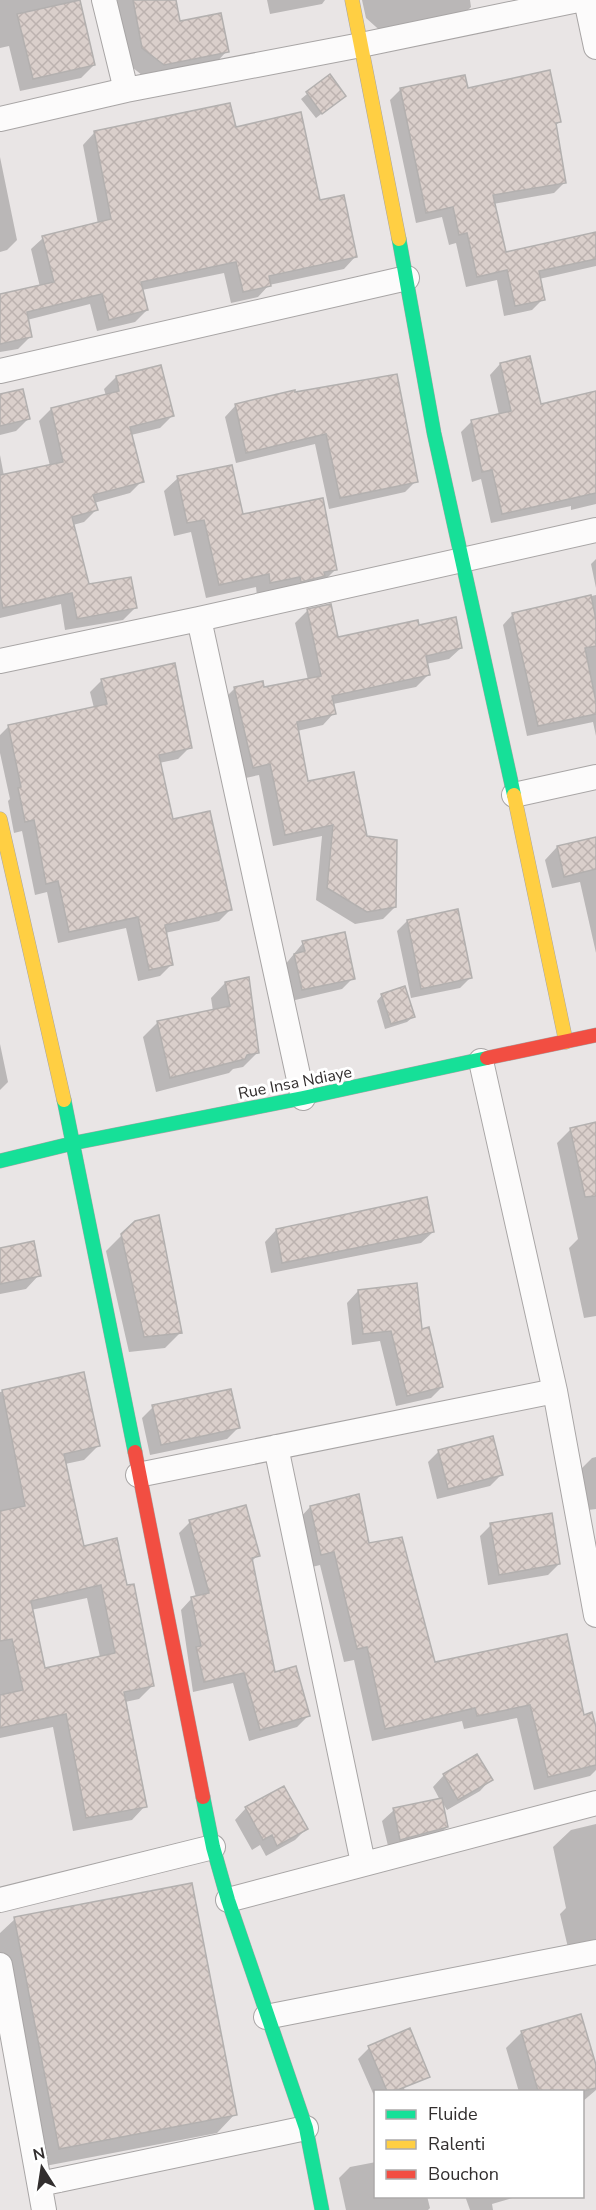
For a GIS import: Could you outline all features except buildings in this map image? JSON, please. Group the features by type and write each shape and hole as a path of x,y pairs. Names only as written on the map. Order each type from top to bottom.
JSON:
{"street":[{"path":"104,0 126,90"},
{"path":"352,0 407,278 434,433 566,1042"},
{"path":"0,119 126,90 578,0"},
{"path":"586,0 596,46"},
{"path":"0,371 407,278"},
{"path":"0,661 596,530"},
{"path":"199,619 303,1098"},
{"path":"514,795 596,777"},
{"path":"0,819 9,899 74,1143 213,1847 266,2017 306,2128 322,2210"},
{"name":"Rue Insa Ndiaye","path":"0,1161 74,1143 303,1098 596,1035"},
{"path":"481,1061 555,1391 596,1615"},
{"path":"138,1475 555,1391"},
{"path":"276,1447 363,1863"},
{"path":"228,1900 596,1803"},
{"path":"0,1900 213,1847"},
{"path":"266,2017 596,1952"},
{"path":"0,1965 44,2210"},
{"path":"40,2184 306,2128"}],"traffic: fast":[{"path":"399,239 434,433 514,795"},
{"path":"0,1161 74,1143 303,1098 487,1058"},
{"path":"64,1100 135,1452"},
{"path":"203,1797 213,1847 228,1900 306,2128 322,2210"}],"traffic: slow":[{"path":"352,0 399,239"},
{"path":"514,795 566,1042"},
{"path":"0,819 64,1100"}],"traffic: jam":[{"path":"487,1058 596,1035"},
{"path":"135,1452 203,1797"}]}
